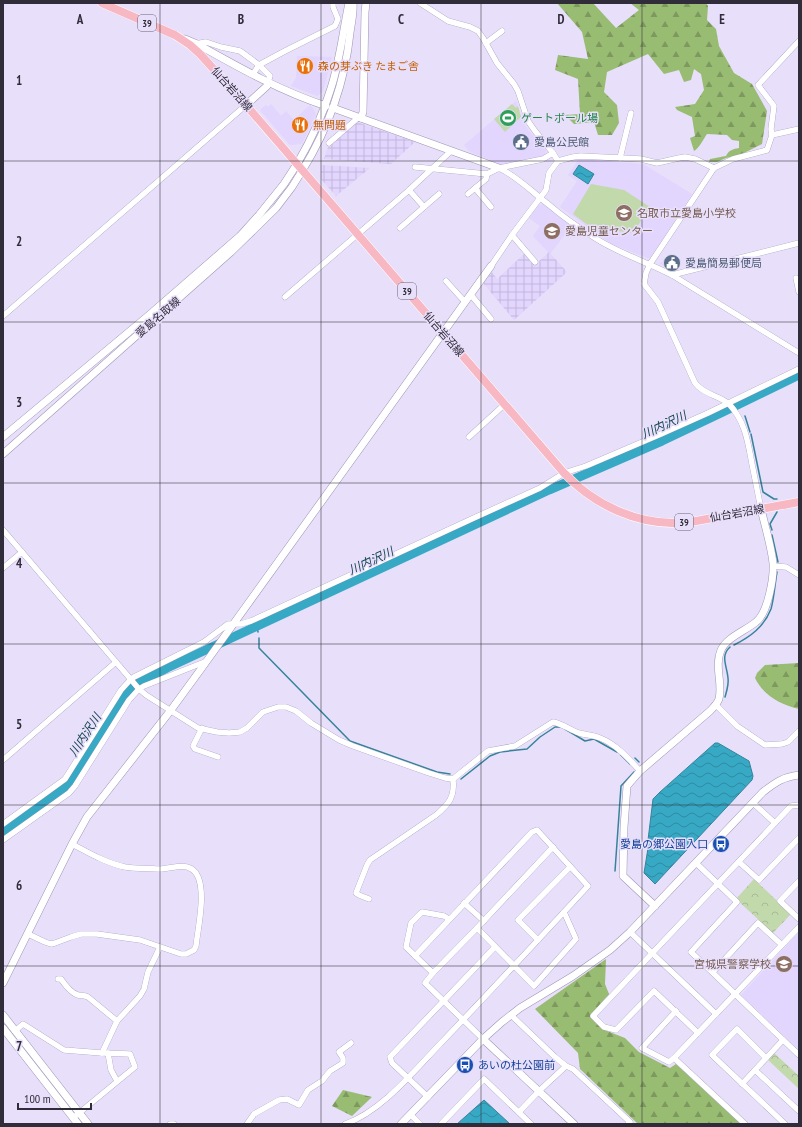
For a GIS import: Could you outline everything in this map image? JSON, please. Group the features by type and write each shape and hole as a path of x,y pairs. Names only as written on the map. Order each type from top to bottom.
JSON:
{"main road":[{"name":"仙台岩沼線","path":"102,3 193,44 200,54 300,167 566,475 596,500 631,516 660,522 680,523 799,502"}],"street":[{"path":"253,74 259,65 336,26 338,20 333,7 334,3"},
{"path":"300,167 320,138 329,107 340,56 349,3"},
{"path":"329,107 342,78 347,56 353,3"},
{"path":"329,143 360,118 362,112 364,12 366,3"},
{"path":"420,3 448,21 477,30 497,63 516,88 527,120 553,153 558,162"},
{"path":"486,43 502,31"},
{"path":"655,906 623,876 627,786 640,771 716,705 719,699 719,655 726,644 735,635 757,622 763,615 768,604 773,566 746,433 741,420 728,404 704,392 695,383 658,302 644,284 646,273 650,264 714,168 732,159 767,150 772,135 771,129 774,106 758,85 799,41"},
{"path":"3,316 267,86 270,76 259,65 240,51 206,42 193,44"},
{"path":"193,44 299,96 499,168 509,173 595,238 616,250 672,275 799,353"},
{"path":"620,158 631,113"},
{"path":"772,135 799,129"},
{"path":"285,297 409,190 451,151"},
{"path":"415,167 487,174 499,168 543,159 553,153"},
{"path":"3,983 72,844 90,812 209,658 471,295 512,235 541,198 546,190 549,173 558,162 573,157 582,156 641,159 657,163 685,157 714,168"},
{"name":"愛島名取線","path":"3,437 148,316 240,236 300,167"},
{"name":"愛島名取線","path":"3,454 231,252 276,208 292,187 300,167"},
{"path":"468,194 486,179 487,174"},
{"path":"475,188 491,207"},
{"path":"409,190 424,207"},
{"path":"400,228 439,194"},
{"path":"512,235 535,262"},
{"path":"672,275 799,243"},
{"path":"796,278 799,292"},
{"path":"446,281 465,302"},
{"path":"471,295 492,319"},
{"path":"3,824 65,779 121,690 134,677 204,642 228,624 231,627 251,622 566,475 728,404 799,369"},
{"path":"469,437 505,404"},
{"path":"3,530 138,688 146,695 198,728 217,732 235,733 247,728 264,712 278,707 286,707 296,711 311,723 339,740 439,777 453,779 488,750 515,746 553,722 562,724 577,733 600,738 609,743 628,757 640,771"},
{"path":"3,568 22,552"},
{"path":"773,566 786,567 799,575"},
{"path":"3,840 68,793 75,786 138,688 209,658"},
{"path":"3,760 116,662"},
{"path":"716,705 737,726 765,746 788,742 799,731"},
{"path":"202,728 193,746 196,749 218,757"},
{"path":"401,1124 483,1039 511,1014 573,976 610,950 630,932 753,803 775,782 787,776 799,775"},
{"path":"369,899 359,895 356,892 370,860 442,810 453,793 453,779"},
{"path":"753,803 775,823"},
{"path":"698,1033 654,991 616,1030 604,1027 593,1016 791,806 799,805"},
{"path":"348,1124 376,1108 464,1019 588,886 537,830 532,832 415,956"},
{"path":"739,862 759,880 799,838"},
{"path":"28,934 51,944 81,934 97,934 140,940 181,954 186,954 194,950 196,946 202,900 200,884 192,870 185,866 165,869 126,867 106,861 72,844"},
{"path":"553,847 425,983 574,1124"},
{"path":"696,863 737,902 691,952 799,1055"},
{"path":"538,940 518,920 570,867"},
{"path":"799,881 780,901 799,919"},
{"path":"464,903 484,921"},
{"path":"433,973 406,947 411,923 422,912 444,916 449,919"},
{"path":"477,928 534,986 576,939 564,912"},
{"path":"713,972 758,923 782,945"},
{"path":"676,1011 642,1048 668,1062 674,1058 799,927"},
{"path":"630,932 716,1014"},
{"path":"117,1081 105,1053 117,1021 140,996 144,989 148,972 160,947"},
{"path":"428,1097 392,1063 390,1057 495,947"},
{"path":"58,979 61,979 72,993 77,995 85,995 117,1021"},
{"path":"511,1014 566,1066 573,1069 630,1122 628,1124"},
{"path":"3,1016 88,1124"},
{"path":"15,1031 23,1024 64,1050 130,1054 135,1067 78,1112 73,1118"},
{"path":"3,1028 78,1124"},
{"path":"766,1058 737,1029 712,1055 785,1124"},
{"path":"742,1084 783,1040"},
{"path":"247,1124 254,1114 279,1100 287,1099 299,1105 308,1090 322,1081 330,1071 343,1063 339,1052 351,1043"},
{"path":"674,1058 745,1124"},
{"path":"520,1112 539,1091 566,1066"},
{"path":"755,1070 799,1111"},
{"path":"441,1124 484,1079 531,1124"},
{"path":"411,1115 420,1124"}],"shaded area":[{"path":"297,56 332,57 323,91 317,96 291,86 296,78"},
{"path":"516,101 528,130 546,150 545,156 503,165 470,152 464,145"},
{"path":"271,104 281,116 286,111 294,120 310,105 312,107 316,114 302,144 290,145 260,110 266,105 268,107"},
{"path":"357,122 415,142 391,164 324,159 328,147"},
{"name":"名取市立愛島小学校","path":"579,159 643,164 692,194 650,259 612,244 560,207 577,181 568,175"},
{"path":"321,165 370,168 336,196 321,179"},
{"name":"愛島児童センター","path":"543,204 572,225 550,254 533,236 540,226 529,218 538,205"},
{"path":"549,252 567,272 514,320 483,283 492,272 497,279 525,253 536,264"},
{"path":"675,259 677,270 674,271 659,263"},
{"name":"宮城県警察学校","path":"799,932 799,1050 741,995"}],"green space":[{"path":"557,3 593,3 616,28 639,10 630,3 706,3 708,6 707,20 716,29 719,46 734,73 752,84 767,111 762,144 742,154 717,162 709,162 710,159 726,156 731,150 739,148 739,141 732,140 727,135 707,134 694,151 690,138 695,136 692,117 677,110 675,107 695,104 704,90 701,74 694,69 691,80 684,82 679,70 664,74 648,54 607,72 604,92 617,105 619,123 612,135 598,135 594,122 574,124 565,115 580,114 578,79 555,70 558,55 588,59 582,32"},
{"name":"ゲートボール場","path":"512,104 516,108 518,106 521,117 505,132 494,119"},
{"path":"591,184 624,190 650,207 633,233 610,230 604,227 600,232 597,232 573,214"},
{"path":"799,663 799,709 786,705 773,698 758,684 755,678 757,673 765,665"},
{"path":"754,879 791,914 773,933 736,899"},
{"path":"606,959 605,984 609,994 590,1016 602,1029 625,1038 639,1052 670,1068 676,1064 741,1124 638,1124 580,1069 578,1053 535,1009"},
{"path":"774,1053 799,1076 799,1089 768,1060"},
{"path":"343,1090 372,1097 352,1116 332,1106"}],"water":[{"path":"579,165 594,174 588,184 573,174"},
{"path":"715,743 718,743 749,761 753,776 752,780 655,884 644,873 649,842 653,799"},
{"path":"484,1100 510,1124 457,1124"}],"waterway":[{"name":"川内沢川","path":"3,832 66,787 131,687 167,668 549,490 662,441 799,375"},
{"path":"745,416 750,432"},
{"path":"751,434 763,492 774,499 777,499"},
{"path":"772,530 770,524 777,512"},
{"path":"772,535 778,562"},
{"path":"734,645 746,639 765,621 772,605 777,572"},
{"name":"川内沢川","path":"257,626 258,632"},
{"path":"259,638 259,648 350,741 437,772 450,774"},
{"path":"725,697 728,687 725,654 730,647"},
{"path":"461,779 490,756 500,752 527,749 540,737 555,727 560,727"},
{"path":"565,729 585,741 594,739 617,752"},
{"path":"621,755 630,764"},
{"path":"635,758 639,762"},
{"path":"615,871 621,786 634,772"}],"place":[{"name":"森の芽ぶき たまご舎","path":"305,66"},
{"name":"ゲートボール場","path":"508,118"},
{"name":"無問題","path":"300,125"},
{"name":"愛島公民館","path":"521,142"},
{"name":"名取市立愛島小学校","path":"624,213"},
{"name":"愛島児童センター","path":"552,231"},
{"name":"愛島簡易郵便局","path":"672,263"},
{"name":"愛島の郷公園入口","path":"721,844"},
{"name":"宮城県警察学校","path":"784,964"},
{"name":"あいの杜公園前","path":"465,1065"}]}
